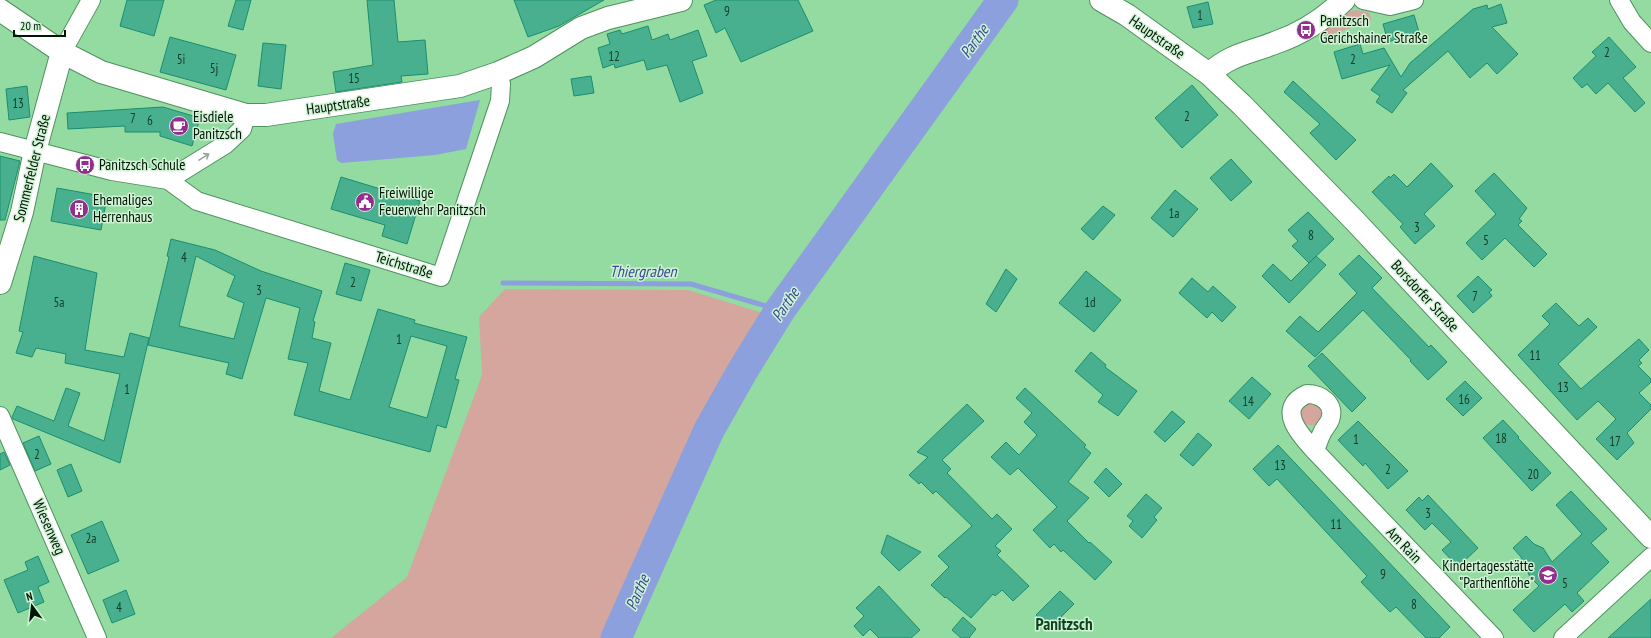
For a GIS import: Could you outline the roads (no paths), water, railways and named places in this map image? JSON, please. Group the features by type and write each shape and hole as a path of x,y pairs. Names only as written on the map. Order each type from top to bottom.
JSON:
{"street":[{"path":"62,52 91,0"},
{"name":"Hauptstraße","path":"0,10 62,52 101,72 246,115 266,115 405,96 460,86 498,73 534,57 581,28 608,18 681,0"},
{"name":"Hauptstraße","path":"1101,0 1127,15 1201,68"},
{"path":"1201,68 1278,42 1306,30 1331,13 1344,0"},
{"path":"1363,0 1390,6 1414,0"},
{"path":"1619,0 1632,22 1651,43"},
{"name":"Sommerfelder Straße","path":"0,283 22,212 35,151 62,52"},
{"name":"Borsdorfer Straße","path":"1201,68 1242,105 1355,221 1651,537"},
{"name":"Teichstraße","path":"0,142 112,171 168,180 197,201 441,277 500,101 501,84 498,73"},
{"path":"168,180 226,144 242,129 246,115"},
{"name":"Wiesenweg","path":"0,416 97,638"},
{"name":"Am Rain","path":"1315,451 1494,638"},
{"path":"1564,638 1651,557"}],"water":[{"path":"480,100 466,149 435,155 341,163 337,160 333,134 336,124"}],"waterway":[{"name":"Parthe","path":"616,638 709,430 743,370 780,310 1003,0"},
{"name":"Thiergraben","path":"503,283 691,284 780,310"}],"place":[{"name":"Panitzsch Gerichshainer Straße","path":"1306,30"},
{"name":"Eisdiele Panitzsch","path":"179,126"},
{"name":"Panitzsch Schule","path":"85,165"},
{"name":"Freiwillige Feuerwehr Panitzsch","path":"365,202"},
{"name":"Ehemaliges Herrenhaus","path":"79,209"},
{"name":"Kindertagesstätte \"Parthenflöhe\"","path":"1548,575"}],"district":[{"name":"Panitzsch","path":"1064,624"}]}
